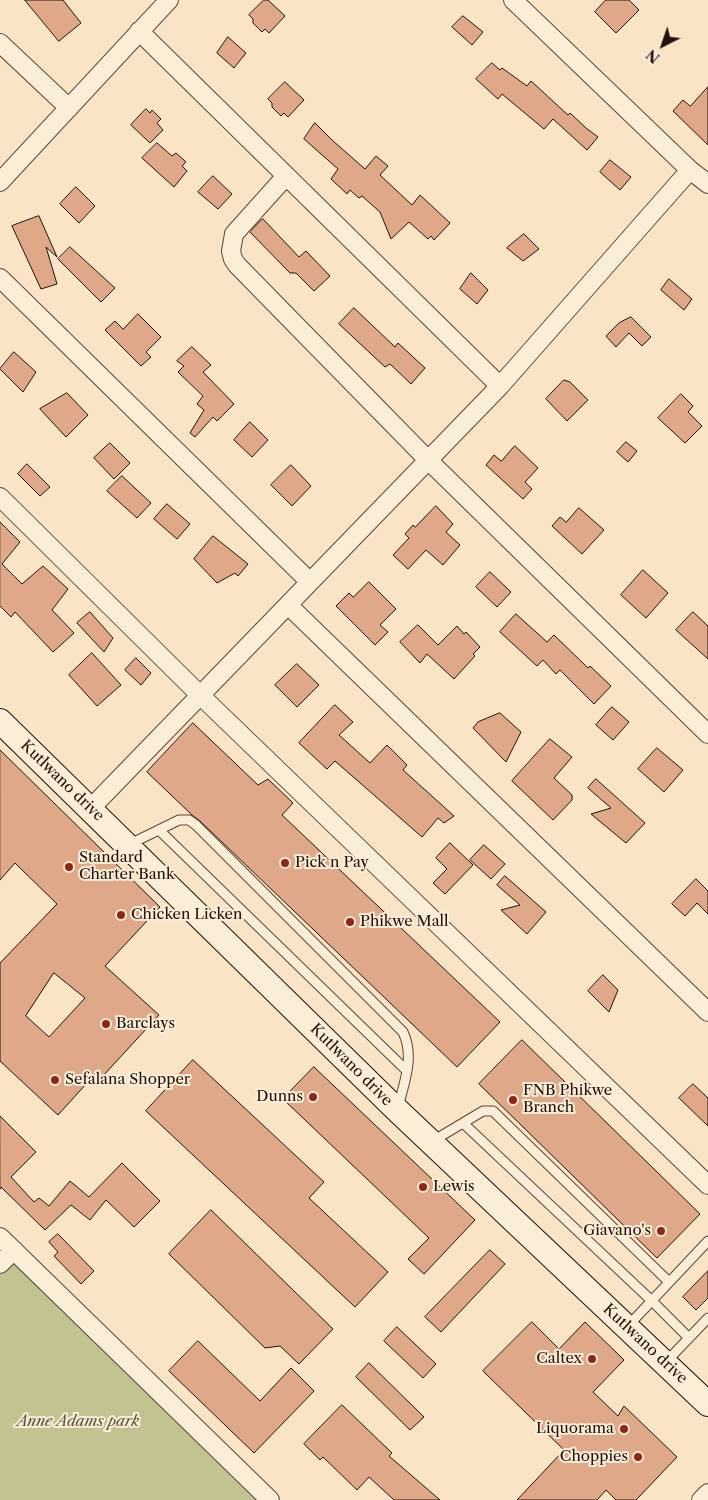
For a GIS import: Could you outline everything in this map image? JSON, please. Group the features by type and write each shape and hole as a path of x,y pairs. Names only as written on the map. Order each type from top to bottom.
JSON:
{"street":[{"path":"0,182 169,0"},
{"path":"513,0 690,170 708,184"},
{"path":"139,31 500,386"},
{"path":"0,43 69,108"},
{"path":"90,809 500,386 690,170"},
{"path":"286,176 234,234 231,244 233,259 428,460 708,734"},
{"path":"0,278 310,582"},
{"path":"0,496 200,695 708,1185"},
{"path":"288,605 708,1012"},
{"name":"Kutlwano drive","path":"0,721 430,1142 708,1404"},
{"path":"0,1237 270,1500"},
{"path":"0,1264 14,1250"},
{"path":"701,1500 708,1493"}],"lane":[{"path":"128,845 179,820 189,820 196,825 403,1032 408,1042 410,1060 397,1110"},
{"path":"159,830 407,1071"},
{"path":"430,1142 483,1112 493,1111 669,1282"},
{"path":"463,1123 652,1300 689,1338"},
{"path":"627,1327 708,1240"},
{"path":"665,1363 708,1318"}],"green space":[{"name":"Anne Adams park","path":"14,1250 270,1500 0,1500 0,1264"}],"building":[{"path":"25,0 63,0 81,23 59,41"},
{"path":"264,0 268,0 285,16 269,33 265,29 262,32 253,23 253,19 249,15"},
{"path":"606,0 629,0 639,10 616,33 595,12"},
{"path":"463,16 483,32 472,45 452,27"},
{"path":"228,37 246,53 234,68 217,53"},
{"path":"492,63 527,86 531,81 568,115 570,113 598,137 587,150 553,119 544,129 502,94 498,99 476,79"},
{"path":"285,82 304,100 288,117 284,113 281,116 272,107 272,103 268,99"},
{"path":"708,87 708,145 673,111 683,100 690,106"},
{"path":"146,109 150,113 152,110 161,119 157,123 163,130 150,143 131,125"},
{"path":"315,123 365,169 376,156 388,166 380,175 412,205 420,195 450,223 434,240 431,236 428,239 409,222 391,239 380,212 362,196 359,198 350,190 347,194 331,179 338,169 304,139"},
{"path":"157,143 172,156 176,153 186,162 182,166 187,171 174,187 142,158"},
{"path":"610,160 631,177 620,190 600,172"},
{"path":"213,176 232,194 218,209 198,192"},
{"path":"76,187 95,206 79,223 60,204"},
{"path":"39,216 57,257 46,247 57,284 41,289 12,226"},
{"path":"263,219 299,257 306,251 330,276 314,291 296,273 290,273 250,232"},
{"path":"524,234 539,249 523,261 507,248"},
{"path":"70,247 115,288 101,302 58,259"},
{"path":"471,273 488,290 477,304 460,289"},
{"path":"669,279 692,299 684,310 661,290"},
{"path":"354,308 395,347 398,343 425,368 411,384 390,364 385,367 339,324"},
{"path":"138,314 161,337 146,352 151,357 141,366 105,330 115,321 123,329"},
{"path":"631,317 651,337 642,346 629,333 616,347 606,336 619,323"},
{"path":"192,347 211,365 203,372 234,404 217,421 213,417 195,437 190,433 204,410 197,404 203,396 178,372 184,366 177,361"},
{"path":"14,352 36,372 23,392 0,369"},
{"path":"564,380 570,382 588,400 567,421 546,399"},
{"path":"67,393 88,415 66,437 40,409"},
{"path":"681,394 693,406 688,412 702,426 685,443 658,418"},
{"path":"250,422 268,440 252,457 234,440"},
{"path":"626,442 637,451 628,462 617,452"},
{"path":"110,443 130,463 114,479 94,458"},
{"path":"515,446 538,468 525,482 532,489 523,499 486,465 494,455 501,461"},
{"path":"27,464 50,487 40,496 18,474"},
{"path":"291,465 311,486 292,506 271,485"},
{"path":"122,476 151,503 137,518 107,491"},
{"path":"167,504 190,524 177,539 154,519"},
{"path":"436,506 453,524 446,532 460,545 443,565 426,550 408,569 393,555 409,538 405,534 413,525 415,527"},
{"path":"579,508 604,530 582,554 552,526 560,517 566,522"},
{"path":"0,522 20,542 2,564 22,584 43,566 68,589 52,610 74,633 53,652 15,612 11,617 0,606"},
{"path":"213,536 248,564 238,576 235,573 217,583 194,559"},
{"path":"643,570 668,593 646,618 621,595"},
{"path":"490,572 511,592 497,607 476,587"},
{"path":"369,582 396,609 380,625 388,632 375,645 336,606 349,593 353,597"},
{"path":"90,612 113,638 104,652 77,623"},
{"path":"693,612 708,626 708,659 676,630"},
{"path":"516,614 547,642 554,635 588,668 590,666 611,686 594,704 560,670 556,674 543,660 537,666 500,632"},
{"path":"418,625 438,645 457,626 464,634 466,632 480,647 473,654 475,656 454,679 427,654 420,663 400,642"},
{"path":"92,653 121,685 97,706 69,675"},
{"path":"136,658 151,673 141,685 125,670"},
{"path":"297,664 319,685 297,707 275,685"},
{"path":"335,705 353,722 339,735 370,763 387,745 407,765 403,770 454,816 444,823 438,818 422,837 335,761 327,769 299,743"},
{"path":"612,707 629,722 613,740 596,725"},
{"path":"500,713 521,732 506,762 473,728 478,722"},
{"name":"Phikwe Mall","path":"193,723 258,785 268,779 293,803 282,815 500,1022 457,1067 147,772"},
{"path":"550,739 572,757 554,778 572,795 572,800 553,820 512,781"},
{"path":"657,748 683,770 664,792 638,769"},
{"path":"0,750 160,907 105,966 159,1015 102,1077 97,1072 58,1115 0,1061 0,963 57,904 15,863 0,880","holes":["54,973 85,998 49,1037 26,1016"]},
{"path":"596,779 645,823 626,843 591,814 611,808 588,788"},
{"path":"450,843 473,865 445,894 433,883 447,869 436,858"},
{"path":"484,845 505,864 491,879 470,860"},
{"path":"505,876 546,912 527,934 501,910 520,905 497,885"},
{"path":"696,879 708,891 708,914 697,903 685,916 672,904"},
{"path":"603,975 618,990 609,1012 588,991"},
{"path":"522,1040 700,1214 657,1258 479,1084"},
{"path":"193,1060 324,1182 309,1198 388,1272 355,1307 146,1111"},
{"path":"314,1067 475,1220 424,1274 408,1259 429,1238 283,1099"},
{"path":"693,1084 708,1098 708,1126 679,1098"},
{"path":"0,1116 36,1152 11,1177 34,1202 39,1198 49,1206 70,1181 89,1197 122,1163 160,1201 134,1227 106,1200 90,1220 71,1205 45,1230 1,1187 0,1189"},
{"path":"211,1210 333,1329 299,1364 280,1346 265,1348 169,1254"},
{"path":"58,1234 94,1271 81,1284 54,1256 58,1252 49,1242"},
{"path":"490,1250 505,1264 441,1332 425,1317"},
{"path":"708,1271 708,1298 696,1310 683,1297"},
{"path":"532,1322 559,1349 585,1322 624,1360 593,1392 618,1416 624,1406 677,1457 636,1500 616,1500 606,1490 597,1500 517,1500 564,1450 483,1371"},
{"path":"397,1327 436,1364 423,1378 384,1341"},
{"path":"198,1341 260,1401 291,1368 314,1391 254,1453 169,1371"},
{"path":"369,1363 424,1417 410,1430 356,1377"},
{"path":"342,1405 392,1453 389,1456 440,1500 394,1500 369,1477 357,1490 323,1457 320,1460 304,1444"}],"place":[{"name":"Pick n Pay","path":"285,863"},
{"name":"Standard Charter Bank","path":"69,867"},
{"name":"Chicken Licken","path":"121,915"},
{"name":"Phikwe Mall","path":"350,922"},
{"name":"Barclays","path":"106,1024"},
{"name":"Sefalana Shopper","path":"55,1080"},
{"name":"Dunns","path":"313,1097"},
{"name":"FNB Phikwe Branch","path":"513,1100"},
{"name":"Lewis","path":"423,1187"},
{"name":"Giavano's","path":"661,1231"},
{"name":"Caltex","path":"592,1359"},
{"name":"Liquorama","path":"624,1429"},
{"name":"Choppies","path":"638,1457"}]}
